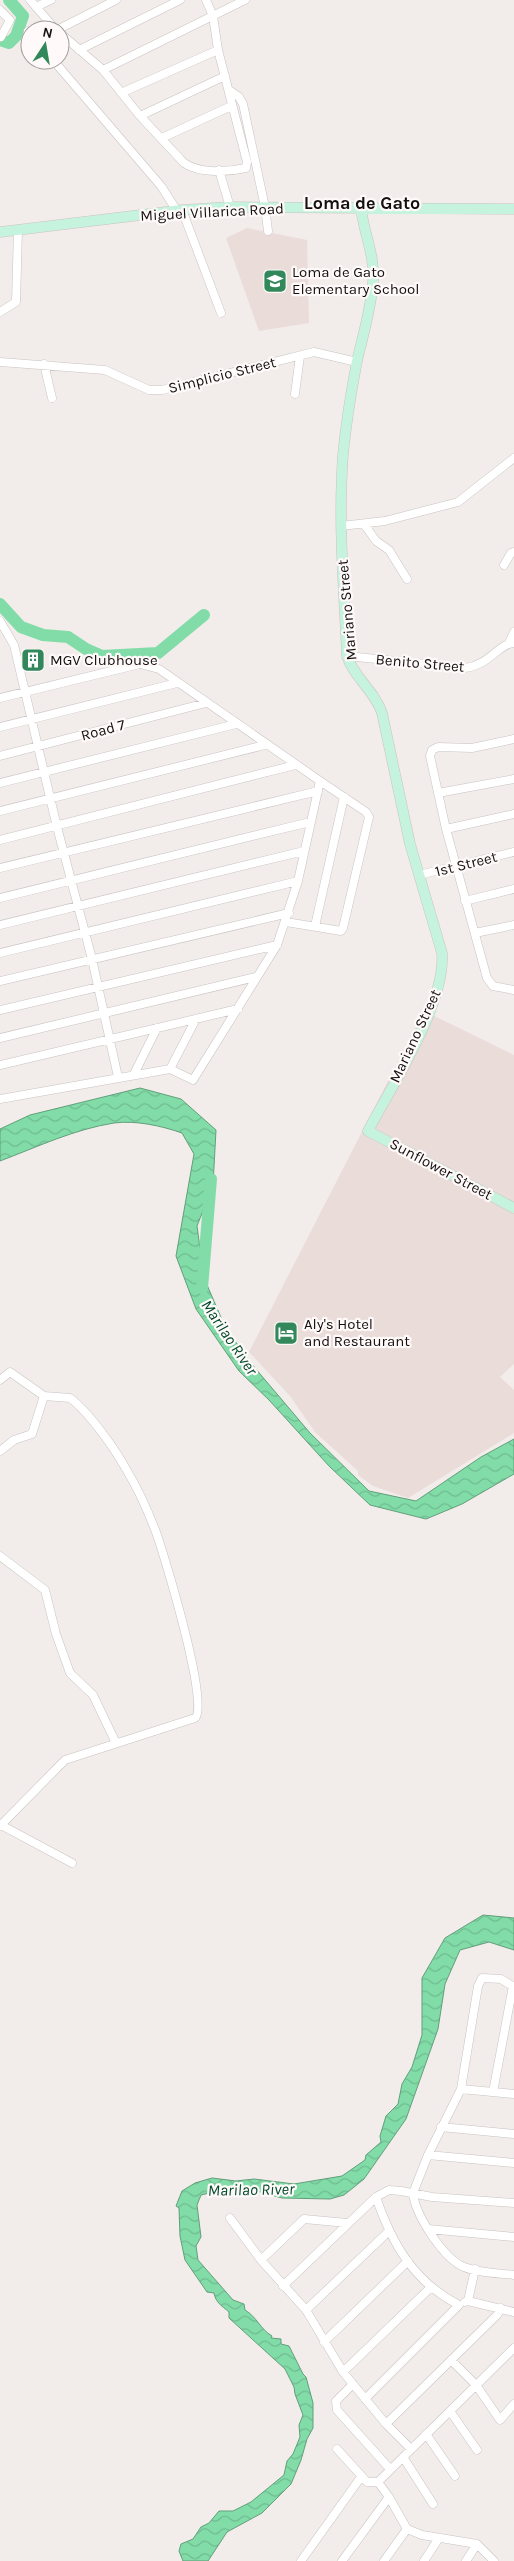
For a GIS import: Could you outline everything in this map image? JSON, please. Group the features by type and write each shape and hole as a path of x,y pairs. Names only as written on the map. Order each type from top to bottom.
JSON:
{"main road":[{"name":"Miguel Villarica Road","path":"0,232 230,207 514,209"},
{"name":"Mariano Street","path":"361,208 363,228 371,249 373,280 371,302 357,362 346,423 341,526 347,656 353,670 378,700 410,844 442,953 441,981 427,1018 368,1131"},
{"name":"Sunflower Street","path":"368,1131 514,1208"}],"street":[{"path":"30,0 47,20"},
{"path":"36,7 51,0"},
{"path":"70,23 116,0"},
{"path":"79,50 180,0"},
{"path":"70,42 103,70 140,116 192,168 220,170 246,168 247,162 218,50 213,16 206,0"},
{"path":"103,70 245,0"},
{"path":"0,10 10,20 1,37"},
{"path":"121,93 218,50"},
{"path":"62,70 180,211 221,313"},
{"path":"140,116 224,76"},
{"path":"228,90 238,97 243,104 265,207 268,231"},
{"path":"162,138 231,106"},
{"path":"220,170 230,207"},
{"path":"0,312 16,302 18,230"},
{"name":"Simplicio Street","path":"0,362 105,370 149,390 162,390 314,352 357,362"},
{"path":"295,394 300,356"},
{"path":"44,364 52,398"},
{"path":"341,526 385,521 458,502 514,458"},
{"path":"364,524 376,541 389,550 407,579"},
{"path":"504,565 511,553 514,552"},
{"path":"0,621 14,645 57,827 92,959 118,1077"},
{"path":"512,643 514,632"},
{"name":"Benito Street","path":"347,656 465,668 478,667 512,643"},
{"path":"0,698 140,664 159,669 266,745 366,812 369,817 341,931 286,922"},
{"path":"0,727 177,683"},
{"name":"Road 7","path":"0,756 39,748 206,703"},
{"path":"0,783 236,724"},
{"path":"514,739 472,748 438,747 432,750 430,756 446,829 487,978 493,986 514,990"},
{"path":"0,811 266,745"},
{"path":"0,840 296,765"},
{"path":"438,792 514,779"},
{"path":"0,1098 170,1069 193,1080 277,945 298,881 320,781"},
{"path":"0,868 318,791"},
{"path":"315,926 344,797"},
{"path":"446,829 514,814"},
{"path":"0,898 310,822"},
{"path":"0,924 304,851"},
{"name":"1st Street","path":"419,875 514,852"},
{"path":"0,953 298,881"},
{"path":"465,901 514,889"},
{"path":"0,982 289,913"},
{"path":"475,933 514,926"},
{"path":"0,1010 277,945"},
{"path":"0,1038 256,977"},
{"path":"0,1065 238,1009"},
{"path":"170,1069 196,1019"},
{"path":"134,1074 157,1028"},
{"path":"0,1380 10,1372 44,1396 66,1397 74,1401 109,1440 127,1470 156,1532 168,1566 194,1668 198,1716 59,1764 0,1826 72,1864"},
{"path":"0,1451 14,1440 32,1434 44,1396"},
{"path":"0,1556 45,1590 59,1643 70,1673 93,1696 116,1743"},
{"path":"493,2092 514,1987 501,1979 482,1978 478,1986 460,2089 428,2154 413,2193 428,2229 458,2264 475,2270 514,2275"},
{"path":"460,2089 514,2094"},
{"path":"441,2127 514,2134"},
{"path":"428,2154 514,2163"},
{"path":"283,2286 347,2223 376,2197 389,2190 432,2197 514,2203"},
{"path":"376,2197 388,2232 408,2261 430,2288 459,2305"},
{"path":"230,2218 261,2260 306,2310 343,2372 386,2424 411,2449"},
{"path":"261,2260 304,2219 347,2223"},
{"path":"428,2229 514,2237"},
{"path":"306,2310 388,2232"},
{"path":"324,2342 408,2261"},
{"path":"468,2301 475,2270"},
{"path":"343,2372 430,2288"},
{"path":"365,2399 459,2305 468,2301 514,2312"},
{"path":"386,2424 498,2315 501,2308"},
{"path":"337,2449 361,2477 370,2484 378,2482 514,2348"},
{"path":"451,2360 476,2385 500,2420 514,2404"},
{"path":"353,2384 336,2401 337,2410 390,2469"},
{"path":"450,2411 477,2450"},
{"path":"426,2434 455,2476"},
{"path":"403,2457 433,2504"},
{"path":"301,2561 361,2477"},
{"path":"378,2482 407,2529 440,2538 478,2544 494,2561"},
{"path":"342,2561 389,2497"},
{"path":"384,2561 407,2529"},
{"path":"424,2561 440,2538"},
{"path":"466,2561 478,2544"}],"shaded area":[{"name":"Loma de Gato Elementary School","path":"247,228 307,240 309,323 259,331 226,238"},
{"path":"424,1011 514,1055 514,1364 500,1377 514,1390 514,1433 408,1498 373,1486 358,1475 358,1471 315,1432 290,1396 249,1352"}],"water":[{"path":"140,1088 181,1099 216,1130 213,1185 197,1226 204,1278 226,1329 255,1368 310,1433 369,1491 416,1501 481,1457 514,1439 514,1474 462,1504 426,1519 370,1505 329,1466 269,1400 239,1371 196,1309 176,1256 194,1154 182,1133 149,1124 114,1123 71,1134 0,1161 0,1129 30,1115"},
{"path":"483,1915 514,1918 514,1950 489,1942 460,1950 445,1984 438,2029 406,2119 364,2179 344,2195 330,2199 282,2198 257,2191 243,2194 213,2192 201,2195 197,2205 201,2237 196,2246 198,2260 233,2300 244,2304 245,2310 272,2336 271,2338 281,2339 281,2344 289,2346 306,2377 313,2403 313,2428 307,2439 291,2484 262,2513 227,2532 208,2561 183,2561 179,2551 181,2544 193,2539 201,2527 209,2523 219,2511 233,2511 251,2502 284,2475 287,2461 293,2454 300,2437 299,2425 303,2415 294,2387 285,2369 229,2318 229,2312 221,2306 214,2293 207,2292 185,2260 180,2236 179,2208 176,2206 182,2191 195,2183 212,2178 236,2181 254,2179 294,2184 342,2176 365,2160 366,2155 381,2142 380,2136 386,2116 398,2104 402,2084 412,2067 422,2035 422,1978 445,1938"}],"waterway":[{"path":"0,40 9,43 16,36 23,16 9,0"},
{"path":"0,604 21,627 43,635 68,637 86,649 102,656 158,653 204,615"},
{"name":"Marilao River","path":"202,1288 211,1179"}],"place":[{"name":"Loma de Gato Elementary School","path":"275,281"},
{"name":"MGV Clubhouse","path":"33,660"},
{"name":"Aly's Hotel and Restaurant","path":"286,1333"}],"district":[{"name":"Loma de Gato","path":"362,203"}]}
